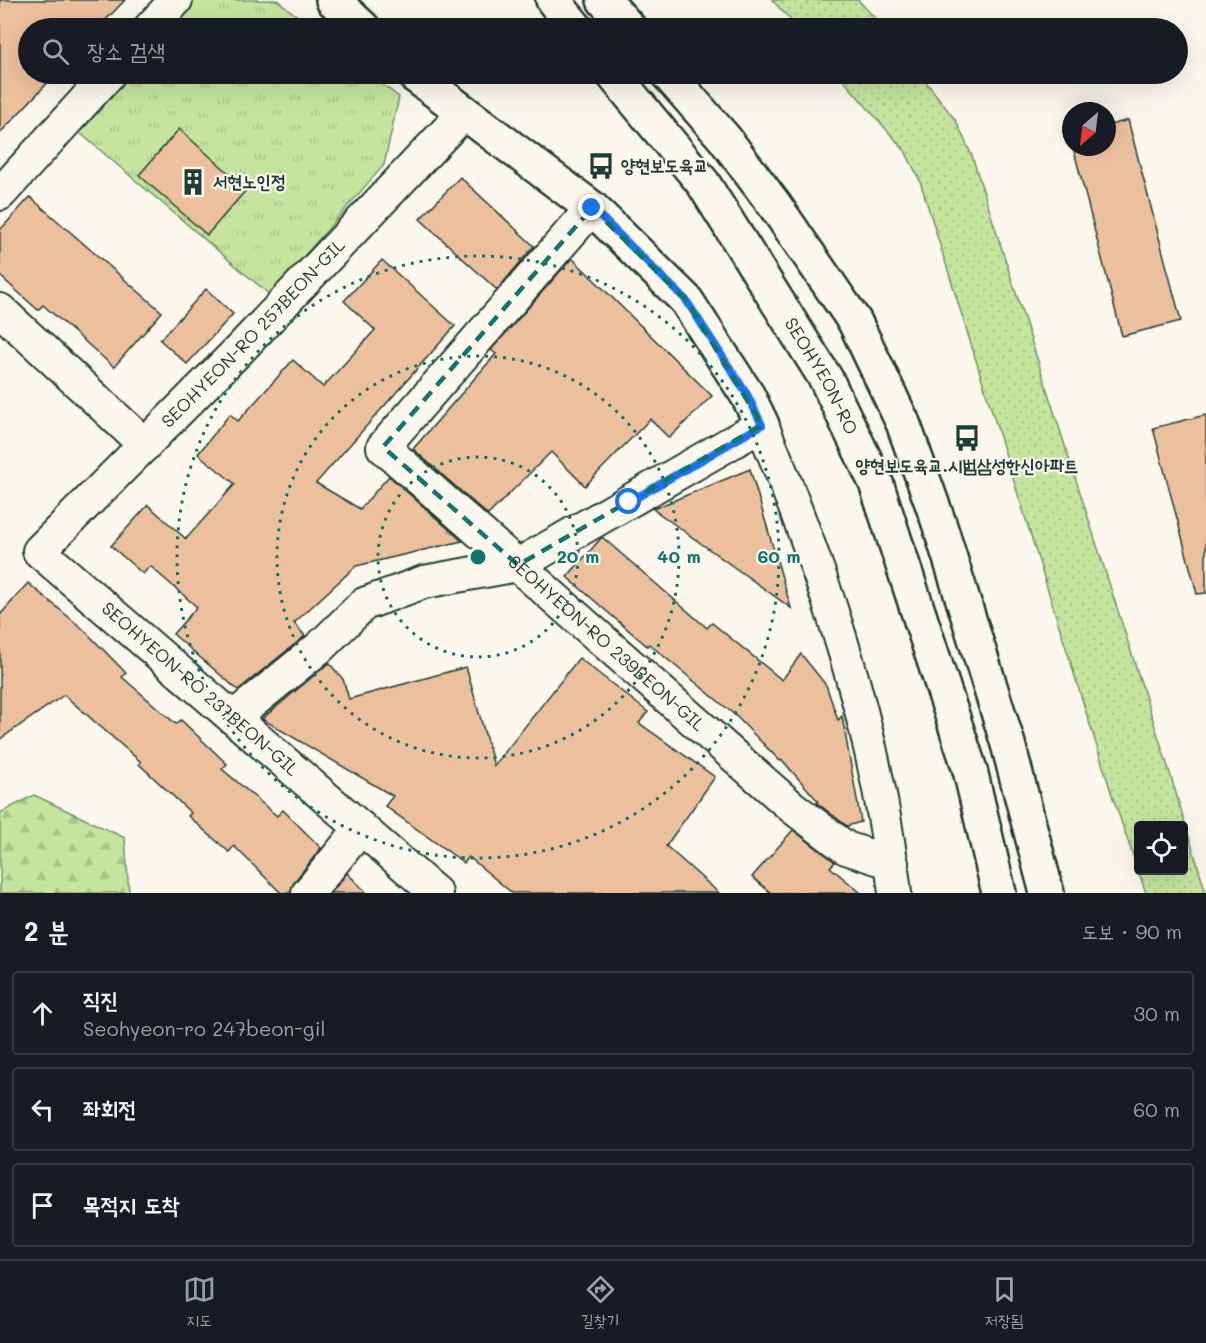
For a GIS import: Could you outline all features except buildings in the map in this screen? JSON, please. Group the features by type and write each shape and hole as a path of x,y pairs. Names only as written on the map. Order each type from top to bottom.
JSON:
{"main road":[{"path":"333,0 352,18"},
{"path":"553,0 568,18"},
{"path":"604,0 620,18"},
{"path":"426,84 592,208 686,300 748,396 762,425"},
{"name":"SEOHYEON-RO","path":"621,84 709,193 826,378 876,483 970,770 999,893"},
{"path":"677,84 738,156 855,322 903,423 939,523 1008,744 1047,893"}],"street":[{"path":"159,18 176,0"},
{"path":"0,194 100,84"},
{"name":"SEOHYEON-RO 257BEON-GIL","path":"39,551 239,350 464,113"},
{"name":"SEOHYEON-RO 239BEON-GIL","path":"592,208 383,447 792,807 846,848 894,878"},
{"path":"0,310 145,444"},
{"path":"233,718 320,647 364,604 424,582 518,565 762,425 817,566 864,714 894,878"},
{"name":"SEOHYEON-RO 237BEON-GIL","path":"39,551 436,893"},
{"path":"308,893 361,828"}],"highlighted area":[{"path":"592,208 686,300 762,425 518,565 383,447"}],"green space":[{"path":"190,0 277,0 300,18 175,18"},
{"path":"772,0 858,0 875,18 789,18"},
{"path":"122,84 382,84 399,97 384,165 270,295 80,133"},
{"path":"847,84 928,84 956,121 972,156 1184,821 1134,821 1134,858 1112,795 920,181 905,151"},
{"path":"34,795 125,838 129,893 0,893 0,813"},
{"path":"1188,833 1206,893 1146,893 1140,875 1188,875"}],"place":[{"name":"양현보도육교","path":"601,166"},
{"name":"서현노인정","path":"193,182"},
{"name":"양현보도육교.시범삼성한신아파트","path":"967,438"}],"route":[{"path":"592,208 686,300 748,396 762,425 629,502"}]}
